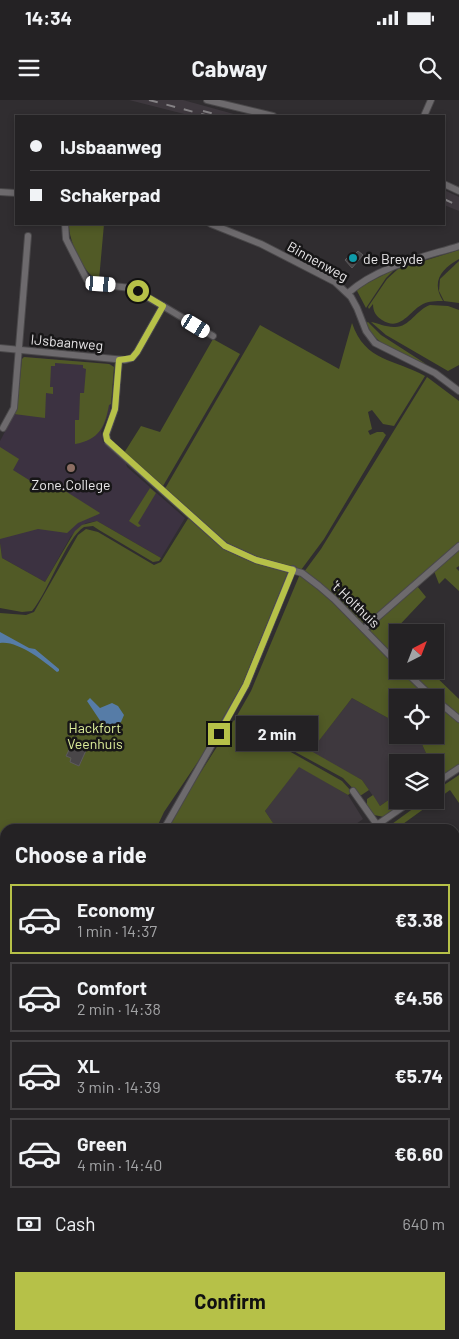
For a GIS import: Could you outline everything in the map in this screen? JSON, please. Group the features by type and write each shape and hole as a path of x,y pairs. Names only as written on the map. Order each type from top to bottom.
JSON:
{"street":[{"path":"207,100 269,115"},
{"path":"424,115 431,100"},
{"path":"445,184 458,189"},
{"path":"0,192 15,193"},
{"path":"64,225 66,239 88,280 95,284 131,288 213,336"},
{"name":"Binnenweg","path":"214,225 261,244 327,277 348,293 358,308 364,328 370,338 378,345 435,373 459,391"},
{"path":"3,428 14,408 28,236"},
{"path":"348,293 366,279 383,270 459,246"},
{"name":"IJsbaanweg","path":"0,348 119,360 132,358 163,306"},
{"name":"'t Holthuis","path":"119,360 115,409 106,434 108,442 225,546 256,560 302,573 319,586 389,655"},
{"path":"364,629 459,546"},
{"path":"167,824 246,685 293,570"},
{"path":"414,679 424,689"},
{"path":"444,706 459,719"},
{"path":"444,778 459,768"},
{"path":"353,791 374,824"},
{"path":"380,824 400,809"}],"shaded area":[{"path":"129,100 183,100 237,115 188,115"},
{"path":"445,190 459,197 459,211 445,205"},
{"name":"Zone.College","path":"24,357 110,364 114,367 110,411 101,432 103,442 126,463 127,467 185,518 161,558 97,521 86,523 71,536 45,582 2,558 0,543 0,441 17,409 22,359"},
{"path":"352,698 389,719 389,744 422,744 426,754 389,754 389,800 380,806 362,780 310,752"},
{"path":"299,766 348,795 363,819 356,824 274,824 265,811"}],"green space":[{"path":"69,225 104,225 99,280 88,272 78,256 69,231"},
{"path":"459,250 459,259 447,267 438,282 438,288 443,301 423,304 400,322 394,324 378,317 374,312 373,304 369,309 368,307 387,279 398,269"},
{"path":"459,261 459,303 444,301 439,291 440,279"},
{"path":"395,269 386,278 366,308 356,289"},
{"path":"430,305 448,306 459,310 459,365 448,371 386,335 371,322 399,327"},
{"path":"368,322 381,335 426,364 392,349 377,339 366,323"},
{"path":"352,323 358,336 373,352 382,358 425,376 394,426 383,424 372,410 368,412 372,429 368,431 370,435 383,432 386,435 324,539 301,570 256,558 230,545 219,537 165,488 260,325 339,369"},
{"path":"213,339 240,354 163,486 124,453 141,426 160,432"},
{"path":"24,357 109,364 114,367 111,404 109,405 103,426 95,436 75,444 75,420 79,420 80,393 84,393 86,369 83,368 83,365 55,363 55,366 51,366 50,387 53,387 53,394 46,393 45,418 14,414 17,409 22,359"},
{"path":"427,377 459,401 459,542 370,621 361,623 304,572 321,549"},
{"path":"0,447 19,459 13,470 45,490 51,482 100,513 78,523 67,533 38,529 0,539"},
{"path":"150,488 156,493 138,523 141,526 138,527 129,521"},
{"name":"Hackfort Veenhuis","path":"189,517 233,553 288,572 253,664 224,723 164,812 158,824 0,824 0,613 26,615 34,612 78,535 86,529 98,532 154,565 161,562"},
{"path":"97,521 161,558 159,561 153,562 93,526 84,527 77,533 64,553 45,591 32,611 22,612 0,608 0,543 2,558 45,582 75,531 82,525"},
{"path":"459,549 459,566 456,568 459,571 459,591 445,578 439,584 434,571"},
{"path":"300,574 347,615 389,659 389,679 410,679 421,689 389,689 389,719 352,698 311,751 362,780 369,790 360,796 343,778 235,719 251,691"},
{"path":"417,586 426,597 400,624 389,624 389,651 371,632 370,628"},
{"path":"417,679 438,679 459,699 459,715 444,703 444,689 427,689"},
{"path":"444,709 459,721 459,765 444,775 444,754 426,754 422,744 444,744"},
{"path":"234,720 342,781 352,792 348,795 299,767 265,811 274,824 170,824"},
{"path":"459,775 459,803 450,790 444,794 444,785"},
{"path":"373,795 380,806 389,800 389,809 395,809 384,817 374,815 367,805 367,799"},
{"path":"413,809 424,809 403,824 392,824"}],"water":[{"path":"0,632 29,648 35,649 59,671 57,672 38,657 22,648 7,643 0,643"},
{"path":"90,698 100,708 112,703 118,706 124,715 121,722 114,727 103,725 87,701"}],"building":[{"name":"de Breyde","path":"358,251 363,255 352,268 345,260 351,254 353,256"},
{"name":"Hackfort Veenhuis","path":"72,744 78,747 84,744 88,746 79,766 70,762 71,758 66,756"}],"railway":[{"path":"149,100 205,115"},
{"path":"203,111 219,115"},
{"path":"445,199 459,206"}],"place":[{"name":"de Breyde","path":"353,258"},
{"name":"Zone.College","path":"71,468"}],"route":[{"path":"138,291 163,306 137,352 132,358 119,360 115,409 106,434 108,442 225,546 256,560 293,570 246,685 219,734"}]}
